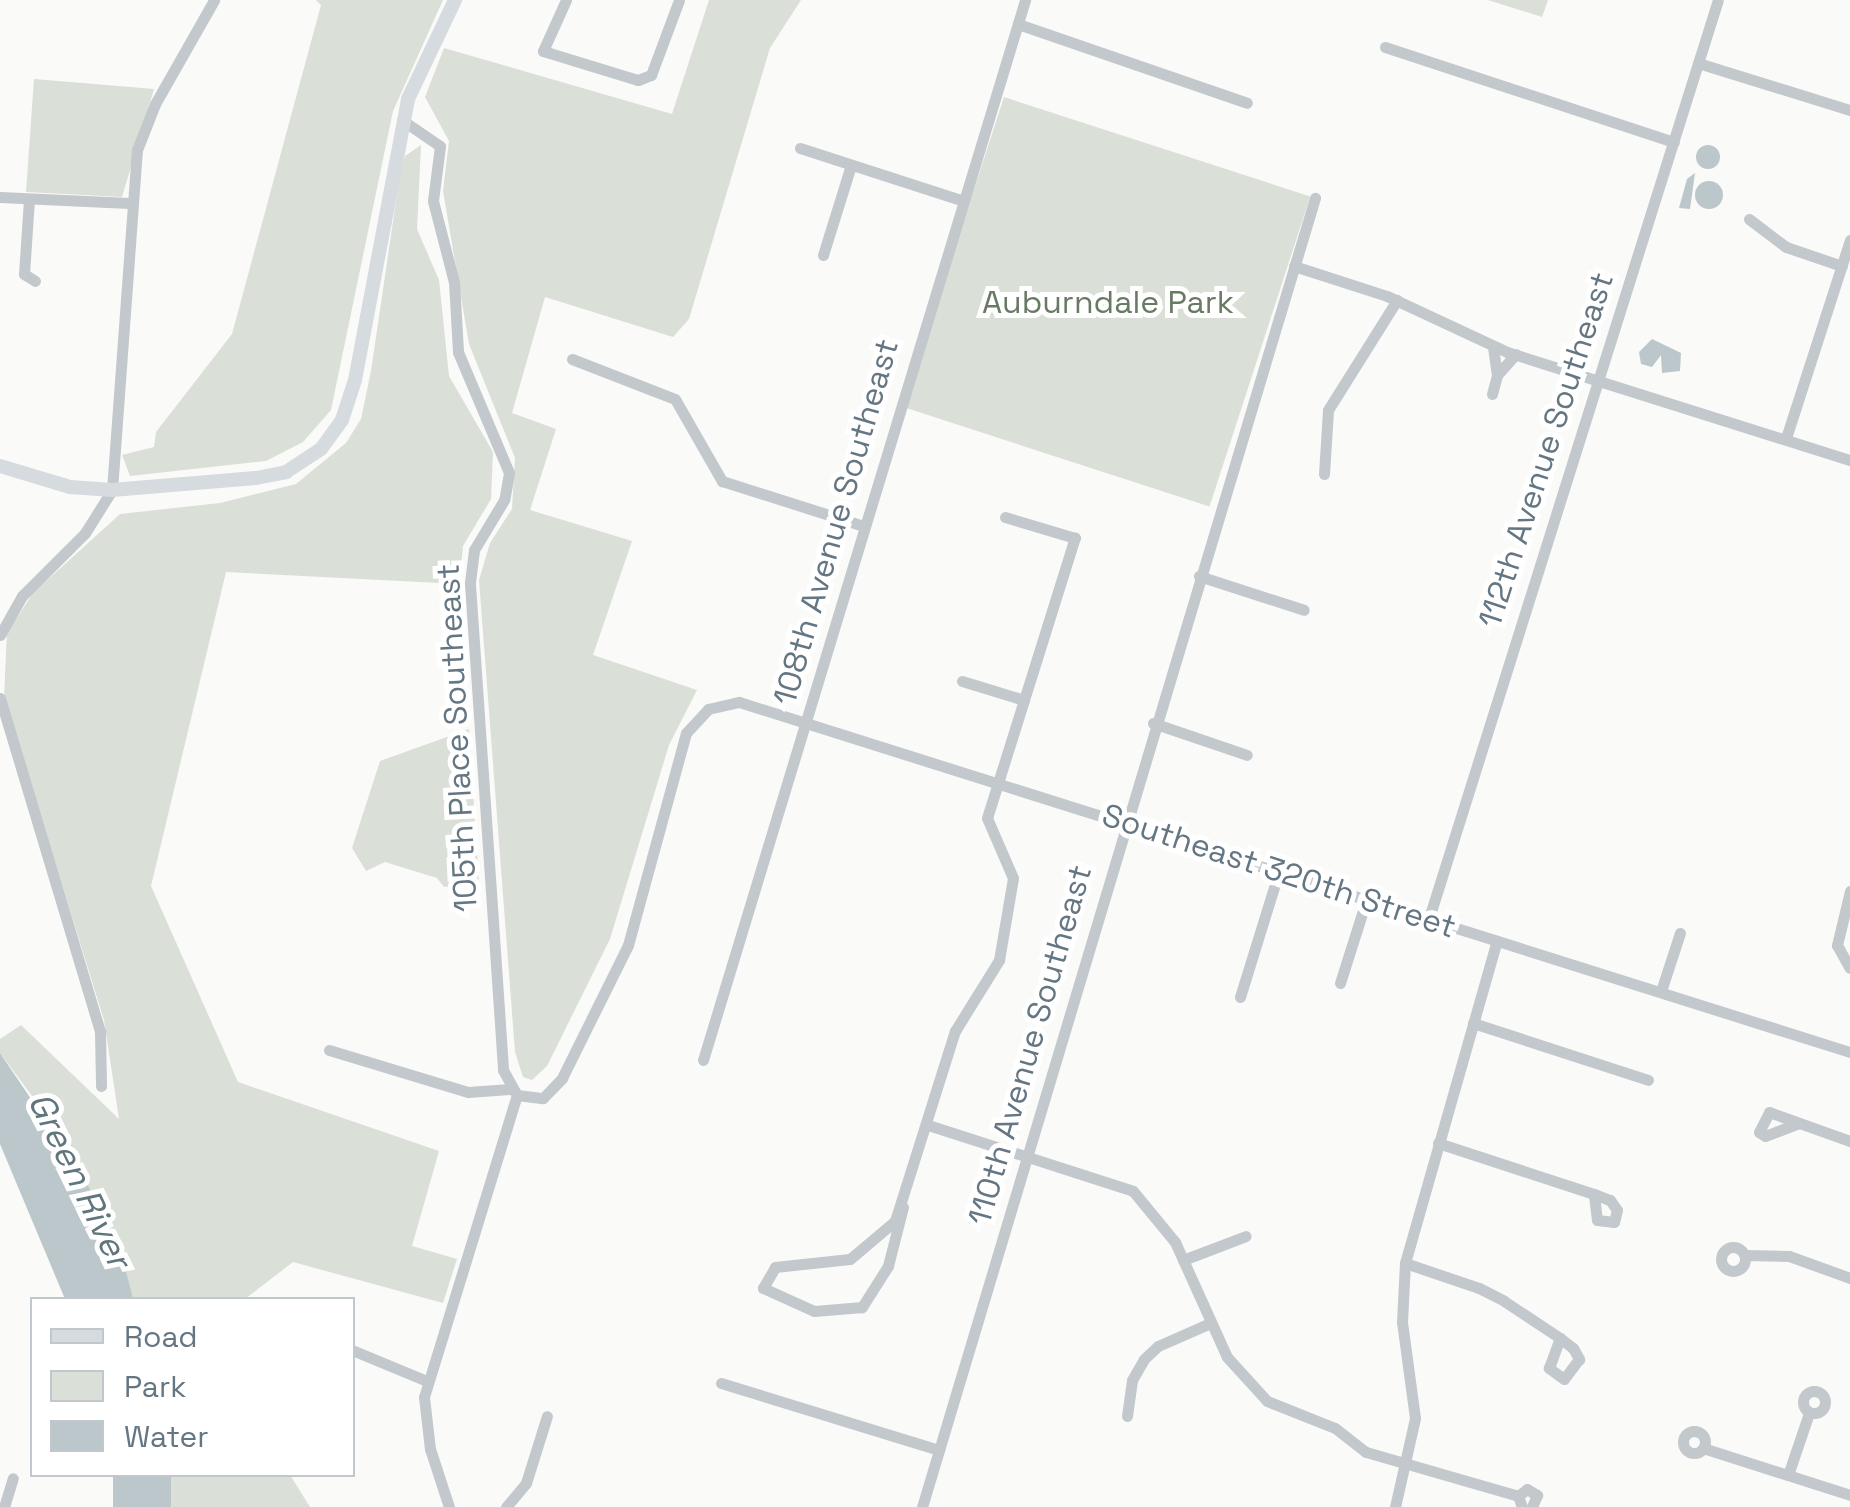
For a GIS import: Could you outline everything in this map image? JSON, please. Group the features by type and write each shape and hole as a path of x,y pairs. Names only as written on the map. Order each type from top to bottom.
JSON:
{"main road":[{"path":"0,466 70,487 112,490 286,472 332,436 361,353 402,120 423,58 455,0"}],"street":[{"path":"0,635 22,596 85,532 112,490 130,203 148,121 214,0"},
{"path":"566,0 543,52 647,79 680,0"},
{"name":"108th Avenue Southeast","path":"703,1060 861,525 1026,0"},
{"name":"112th Avenue Southeast","path":"1428,918 1718,0"},
{"path":"1018,24 1247,103"},
{"path":"1385,47 1674,142"},
{"path":"1698,64 1850,110"},
{"name":"105th Place Southeast","path":"402,120 440,146 433,201 454,282 458,352 510,474 504,500 474,550 470,584 501,1050 514,1092"},
{"path":"800,148 961,200"},
{"path":"823,255 851,165"},
{"path":"0,197 130,203"},
{"name":"110th Avenue Southeast","path":"922,1507 1123,822 1315,198"},
{"path":"28,199 24,274 35,281"},
{"path":"1749,219 1786,247 1842,266"},
{"path":"1786,438 1850,240"},
{"path":"1294,266 1397,300 1494,347 1850,460"},
{"path":"1324,474 1328,410 1397,300"},
{"path":"1494,347 1498,375"},
{"path":"1492,394 1498,375 1516,354"},
{"path":"572,358 675,399 722,481 861,525"},
{"path":"904,1207 866,1250 830,1264 775,1267 763,1288 814,1311 862,1307 888,1266 955,1031 999,960 1013,878 988,824 1075,538 1004,516"},
{"path":"1199,576 1304,610"},
{"path":"962,681 1024,700"},
{"path":"0,698 100,1032 101,1086"},
{"name":"Southeast 320th Street","path":"514,1092 532,1100 553,1090 612,983 636,922 679,751 708,709 739,702 806,718 998,783 1850,1052"},
{"path":"1153,723 1247,755"},
{"path":"1240,996 1279,870"},
{"path":"1845,964 1837,935 1850,891"},
{"path":"1340,983 1367,898"},
{"path":"1661,991 1680,933"},
{"path":"1395,1507 1415,1418 1402,1322 1405,1263 1497,941"},
{"path":"1473,1022 1648,1080"},
{"path":"329,1050 468,1092 514,1092 427,1381 424,1422 449,1507"},
{"path":"1799,1123 1850,1140"},
{"path":"928,1125 1028,1154 1133,1191 1164,1224 1208,1324 1237,1370 1268,1401 1334,1428 1366,1452 1520,1501 1533,1490 1532,1507"},
{"path":"1438,1143 1594,1194"},
{"path":"1183,1260 1246,1236"},
{"path":"1744,1255 1789,1256 1850,1278"},
{"path":"1405,1263 1478,1288 1560,1338"},
{"path":"1127,1416 1132,1380 1144,1359 1158,1346 1208,1324"},
{"path":"355,1351 427,1381"},
{"path":"721,1383 939,1450"},
{"path":"1788,1475 1810,1412"},
{"path":"506,1507 526,1483 547,1416"},
{"path":"1704,1448 1850,1495"},
{"path":"4,1507 13,1478"}],"green space":[{"path":"316,0 443,0 393,111 331,410 303,442 266,461 130,476 122,455 154,447 156,432 232,334 321,5"},
{"path":"709,0 801,0 770,48 689,319 673,337 545,297 512,413 556,429 530,510 632,541 593,655 697,690 669,745 610,939 547,1066 532,1080 523,1077 515,1052 479,580 490,543 512,509 515,458 469,344 443,191 449,141 425,97 444,48 672,114"},
{"path":"1488,0 1548,0 1542,17"},
{"path":"34,79 154,89 122,197 26,192"},
{"name":"Auburndale Park","path":"1004,97 1310,197 1210,507 903,407"},
{"path":"421,145 417,229 439,280 449,376 493,452 491,499 463,546 459,584 226,572 151,886 238,1082 439,1151 412,1246 457,1259 443,1303 293,1262 248,1297 108,1297 39,1133 64,1139 0,1053 0,1039 21,1025 119,1119 104,1020 4,698 7,633 33,593 120,514 220,503 296,484 346,443 361,419 371,371 405,156"},
{"path":"469,729 479,884 444,887 437,878 385,862 366,871 352,848 380,761"},
{"path":"150,1477 291,1477 310,1507 172,1507"}],"water":[{"path":"1708,145 1720,157 1708,169 1696,157"},
{"path":"1695,173 1690,209 1679,208 1687,179"},
{"path":"1709,181 1719,185 1723,195 1719,205 1709,209 1699,205 1695,195 1699,185"},
{"path":"1652,339 1681,353 1680,371 1662,373 1661,355 1652,367 1641,364 1639,352"},
{"name":"Green River","path":"0,1053 83,1176 120,1248 132,1297 64,1297 0,1144"},
{"path":"113,1477 171,1477 171,1507 113,1507"}]}
